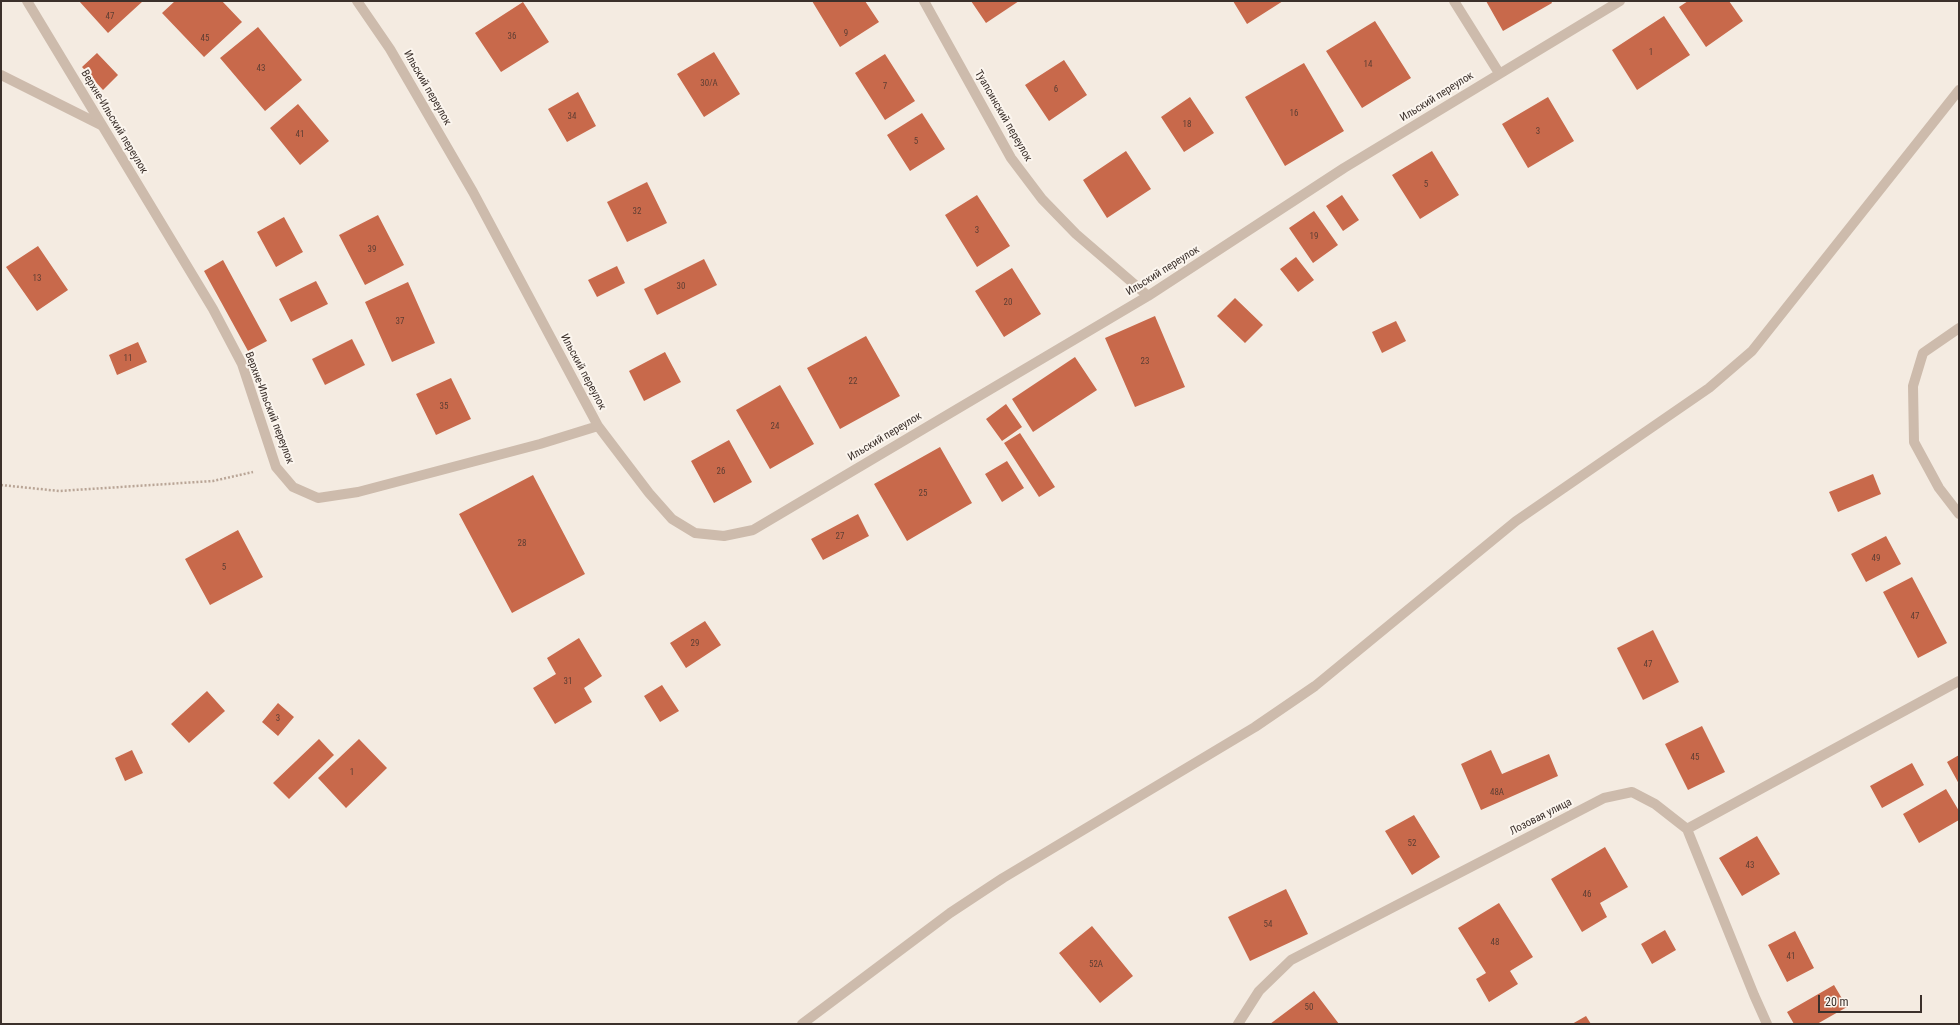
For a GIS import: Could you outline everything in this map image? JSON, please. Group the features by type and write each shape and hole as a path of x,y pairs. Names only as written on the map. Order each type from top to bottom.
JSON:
{"street":[{"name":"Верхне-Ильский переулок","path":"27,1 213,309 242,364 276,467 293,487 318,498 358,492 540,444 598,426"},
{"name":"Ильский переулок","path":"357,1 390,49 443,138 598,426 649,493 672,519 695,533 724,536 753,530 1148,296 1344,168 1620,1"},
{"name":"Туапсинский переулок","path":"924,1 1011,158 1042,199 1076,234 1148,296"},
{"path":"1454,1 1500,73"},
{"path":"1,75 101,125"},
{"path":"802,1024 950,913 1003,878 1255,726 1315,686 1516,521 1709,388 1752,351 1959,90"},
{"path":"1959,328 1923,353 1913,386 1914,442 1939,488 1959,514"},
{"path":"1767,1024 1687,829 1959,681"},
{"name":"Лозовая улица","path":"1238,1024 1259,991 1291,960 1604,798 1632,792 1655,804 1687,829"}],"path":[{"path":"1,485 59,491 213,481 276,467"}],"building":[{"path":"79,1 143,1 108,33"},
{"path":"175,1 222,1 242,22 204,57 162,13"},
{"path":"812,1 865,1 879,22 840,47"},
{"path":"971,1 1019,1 986,23"},
{"path":"1233,1 1283,1 1247,24"},
{"path":"1486,1 1551,1 1552,3 1503,31"},
{"path":"1688,1 1729,1 1743,21 1706,47 1679,7"},
{"path":"523,2 549,42 501,72 475,33"},
{"path":"1664,16 1690,55 1637,90 1612,50"},
{"path":"1375,21 1411,78 1362,108 1326,51"},
{"path":"258,27 302,80 265,111 220,58"},
{"path":"714,52 740,94 704,117 677,74"},
{"path":"97,53 118,75 103,90 82,67"},
{"path":"885,54 915,101 885,120 855,73"},
{"path":"1064,60 1087,95 1049,121 1025,85"},
{"path":"1304,63 1344,131 1285,166 1245,97"},
{"path":"578,92 596,126 567,142 548,109"},
{"path":"1190,97 1214,133 1184,152 1161,117"},
{"path":"1548,97 1574,141 1528,168 1502,124"},
{"path":"298,104 329,141 300,165 270,128"},
{"path":"922,113 945,149 910,171 887,135"},
{"path":"1126,151 1151,189 1107,218 1083,180"},
{"path":"1432,151 1459,195 1420,219 1392,175"},
{"path":"647,182 667,223 627,242 607,202"},
{"path":"977,195 1010,246 977,267 945,215"},
{"path":"1342,195 1359,220 1343,231 1326,206"},
{"path":"1314,211 1338,245 1313,263 1289,228"},
{"path":"378,215 404,265 365,285 339,235"},
{"path":"284,217 303,252 276,267 257,232"},
{"path":"38,246 68,290 37,311 6,267"},
{"path":"1296,257 1314,280 1298,292 1280,269"},
{"path":"704,259 717,285 657,315 644,289"},
{"path":"223,260 267,341 248,351 204,271"},
{"path":"617,266 625,283 597,297 588,280"},
{"path":"1012,268 1041,314 1004,337 975,291"},
{"path":"316,281 328,304 291,322 279,299"},
{"path":"408,282 435,343 392,362 365,302"},
{"path":"1235,298 1263,325 1245,343 1217,316"},
{"path":"1155,316 1185,387 1135,407 1105,338"},
{"path":"1396,321 1406,341 1382,353 1372,332"},
{"path":"866,336 900,396 840,429 807,368"},
{"path":"352,339 365,365 325,385 312,359"},
{"path":"138,342 147,362 117,375 109,355"},
{"path":"665,352 681,382 644,401 629,371"},
{"path":"1075,357 1097,390 1033,432 1012,399"},
{"path":"451,378 471,419 436,435 416,394"},
{"path":"780,385 814,444 770,469 736,410"},
{"path":"1006,404 1022,427 1002,441 986,419"},
{"path":"1020,433 1055,487 1039,497 1004,443"},
{"path":"729,440 752,482 714,503 691,461"},
{"path":"940,447 972,503 907,541 874,484"},
{"path":"1007,461 1024,488 1002,502 985,474"},
{"path":"1873,474 1881,494 1838,512 1829,492"},
{"path":"533,475 585,574 512,613 459,514"},
{"path":"858,514 869,536 823,560 811,539"},
{"path":"238,530 263,577 210,605 185,559"},
{"path":"1886,536 1901,564 1866,582 1851,554"},
{"path":"1912,577 1947,643 1918,658 1883,592"},
{"path":"705,621 721,645 686,668 670,643"},
{"path":"1653,630 1679,682 1643,700 1617,648"},
{"path":"579,638 602,676 584,688 592,702 555,724 533,688 556,674 547,658"},
{"path":"662,685 679,711 660,722 644,696"},
{"path":"207,691 225,711 189,743 171,724"},
{"path":"278,703 294,717 278,736 262,722"},
{"path":"1702,726 1725,772 1688,790 1665,744"},
{"path":"319,739 334,755 289,799 273,783"},
{"path":"359,739 387,768 346,808 318,778"},
{"path":"132,750 143,773 125,781 115,758"},
{"path":"1491,750 1502,774 1549,754 1558,776 1481,810 1461,764"},
{"path":"1959,755 1959,784 1947,762"},
{"path":"1912,763 1924,785 1882,808 1870,786"},
{"path":"1946,789 1959,811 1959,820 1919,843 1903,814"},
{"path":"1414,815 1440,857 1412,875 1385,831"},
{"path":"1757,836 1780,874 1742,896 1719,858"},
{"path":"1605,847 1628,887 1600,903 1607,917 1582,932 1551,879"},
{"path":"1286,889 1308,934 1250,961 1228,917"},
{"path":"1499,903 1533,957 1510,971 1518,984 1489,1002 1476,979 1486,973 1458,928"},
{"path":"1092,926 1133,976 1100,1003 1059,953"},
{"path":"1665,930 1676,950 1652,964 1641,944"},
{"path":"1795,931 1814,968 1787,982 1768,945"},
{"path":"1834,985 1847,1007 1817,1024 1794,1024 1787,1012"},
{"path":"1314,991 1339,1024 1270,1024"},
{"path":"1586,1016 1591,1024 1572,1024"}]}
